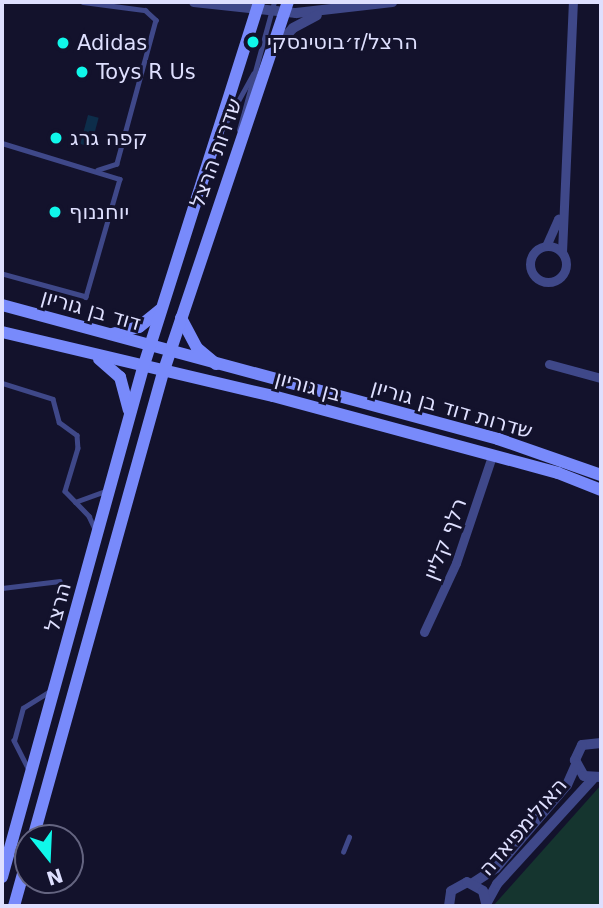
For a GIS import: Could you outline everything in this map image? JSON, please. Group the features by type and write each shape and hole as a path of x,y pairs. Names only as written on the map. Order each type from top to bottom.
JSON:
{"main road":[{"name":"שדרות הרצל","path":"217,140 258,6"},
{"name":"שדרות הרצל","path":"181,318 236,145 275,47 280,7"},
{"path":"150,348 217,140"},
{"name":"דוד בן גוריון","path":"2,305 170,353"},
{"path":"110,334 139,327 162,307"},
{"path":"181,318 197,348 219,366"},
{"name":"הרצל","path":"37,824 163,373 181,318"},
{"name":"בן גוריון","path":"4,333 163,373 273,396 492,456 601,490"},
{"name":"הרצל","path":"2,877 150,348"},
{"name":"שדרות דוד בן גוריון","path":"170,353 498,439 601,475"},
{"path":"94,355 120,377 130,415"}],"street":[{"path":"194,2 324,12 392,2"},
{"path":"561,211 546,246 534,252 530,261 540,281 561,277 566,266 562,252 561,211 573,2"},
{"path":"275,47 293,28 324,12"},
{"path":"546,246 562,252"},
{"path":"549,365 601,379"},
{"name":"רלף קליין","path":"424,632 456,563 492,456"},
{"name":"האולימפיאדה","path":"449,906 455,886 473,883 496,868 567,785 576,765 579,747 600,741"},
{"path":"576,765 597,778"},
{"name":"האולימפיאדה","path":"485,905 497,884 597,778"},
{"path":"473,883 483,891 485,905"}],"lane":[{"path":"83,2 145,10 156,20 117,164 94,169"},
{"path":"236,145 259,64 280,7"},
{"path":"217,140 259,64"},
{"path":"2,144 94,169 120,179 86,298 2,274"},
{"path":"2,383 53,399 59,422 77,435 78,448 65,489 89,516 98,535"},
{"path":"75,502 110,489"},
{"path":"2,588 60,581"},
{"path":"31,775 14,741 23,708 56,687"},
{"path":"344,852 349,837"}],"green space":[{"path":"601,785 601,906 493,906"}],"water":[{"path":"88,115 99,118 91,147 80,144"}],"place":[{"name":"הרצל/ז׳בוטינסקי","path":"253,42"},
{"name":"Adidas","path":"63,43"},
{"name":"Toys R Us","path":"82,72"},
{"name":"קפה גרג","path":"56,138"},
{"name":"יוחננוף","path":"55,212"}]}
